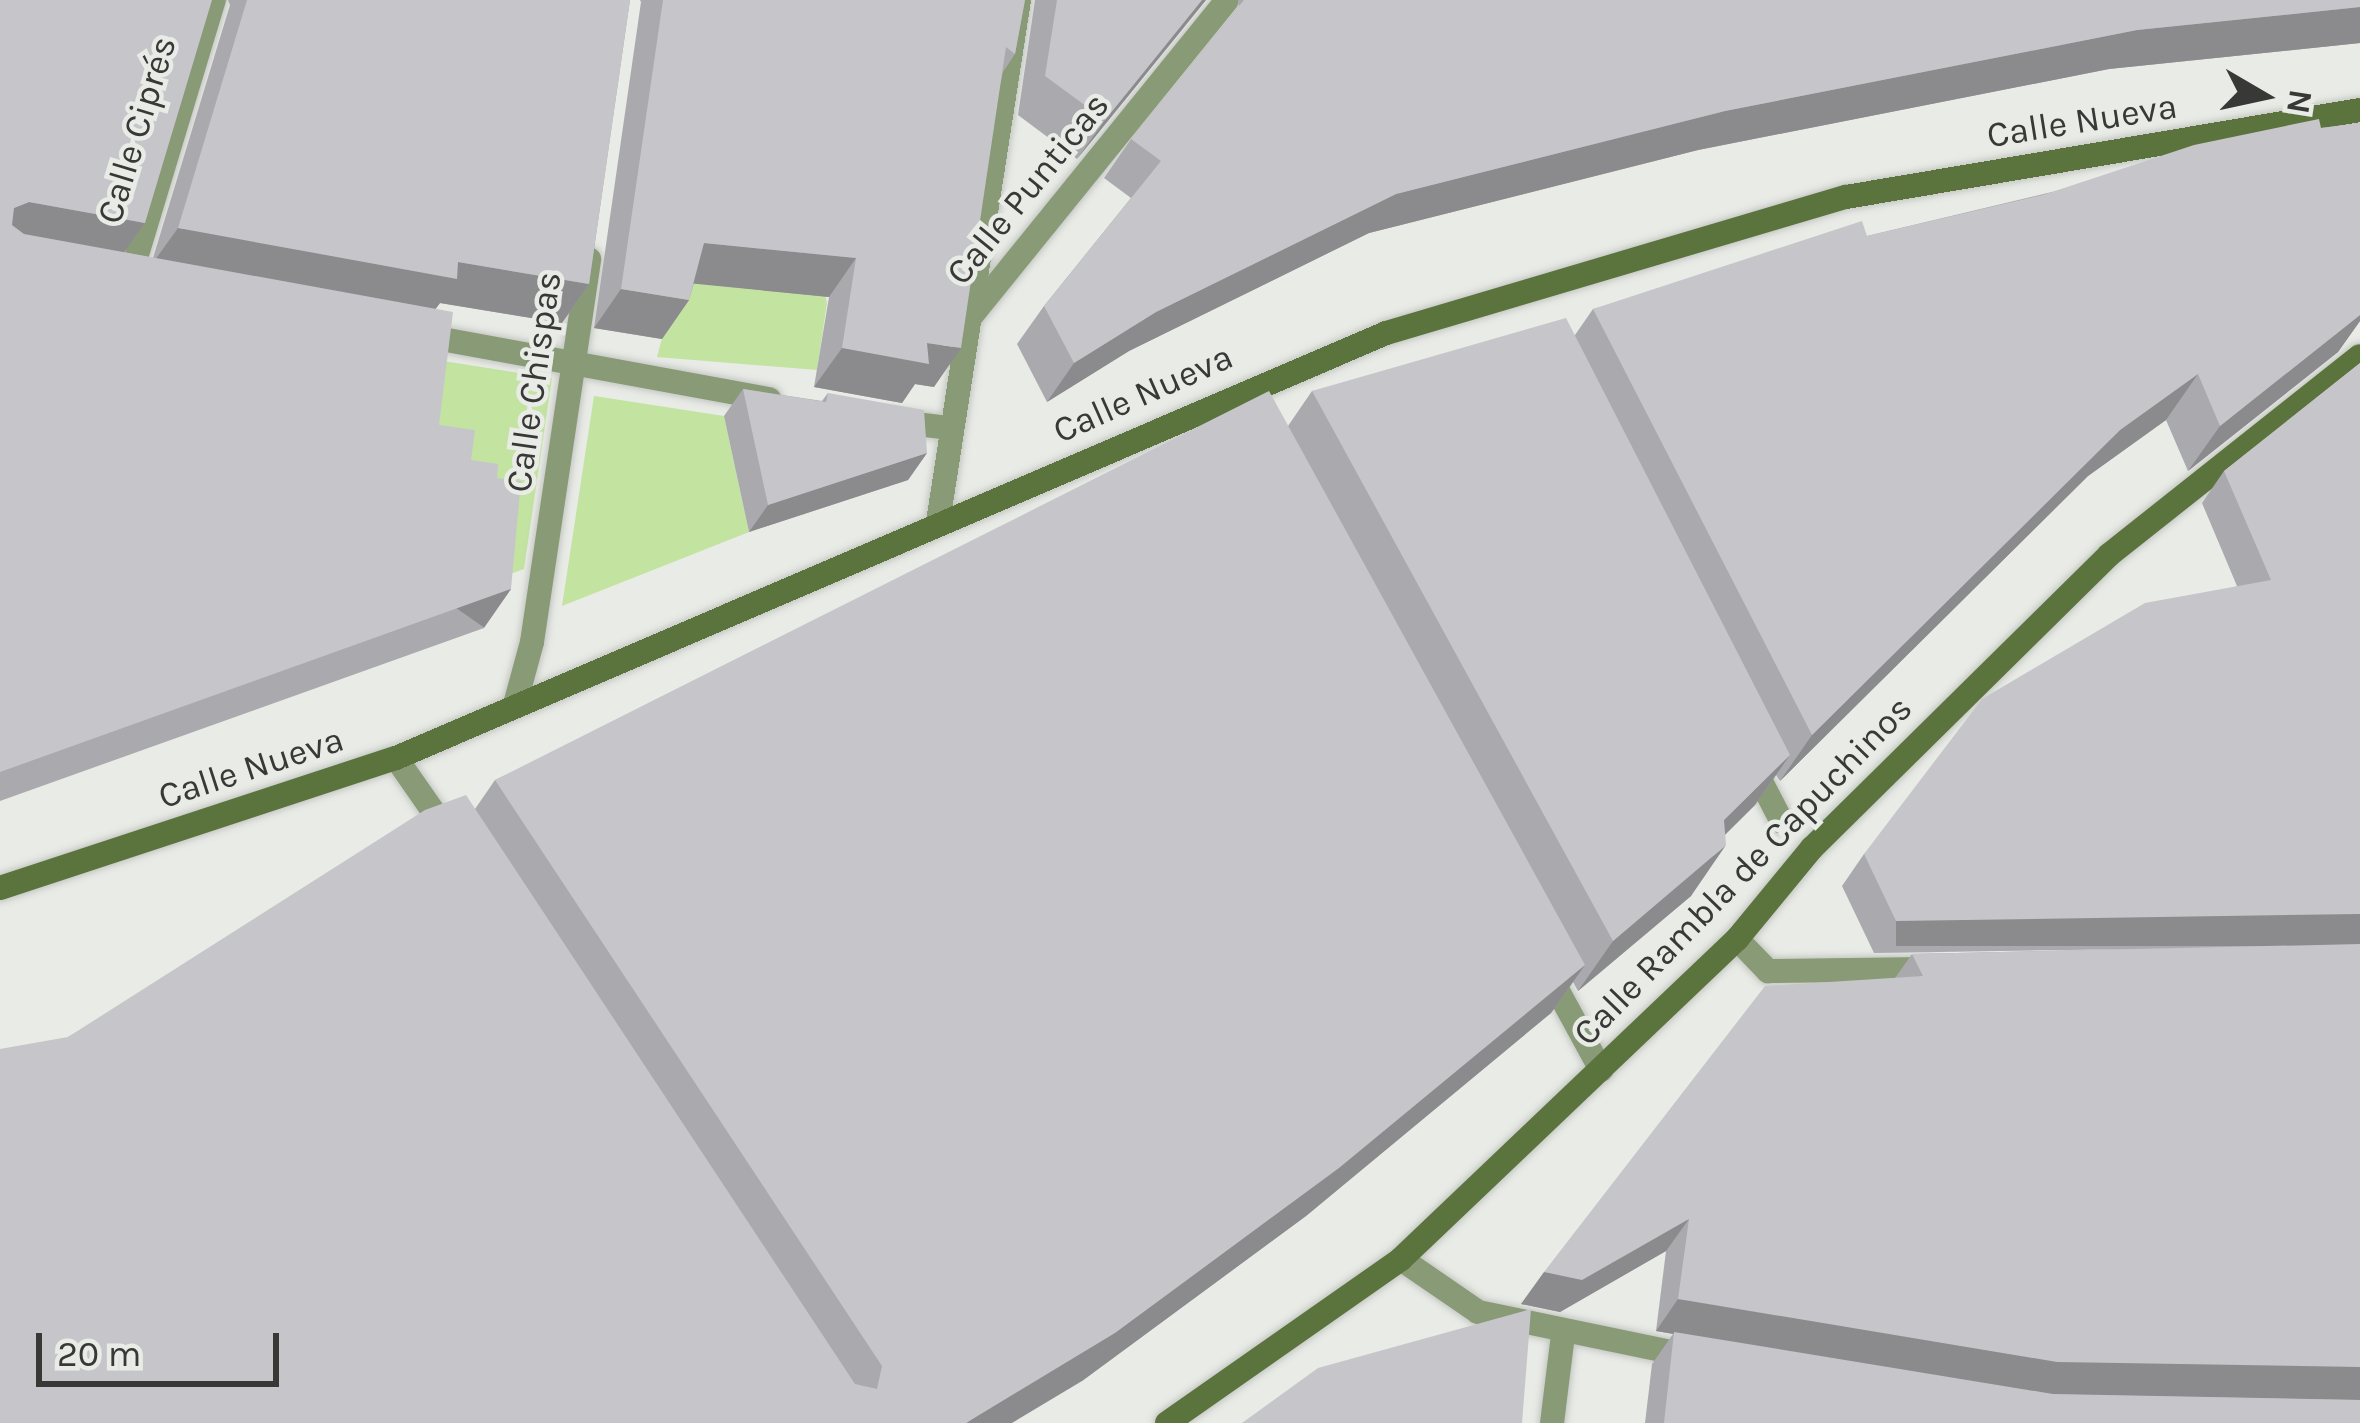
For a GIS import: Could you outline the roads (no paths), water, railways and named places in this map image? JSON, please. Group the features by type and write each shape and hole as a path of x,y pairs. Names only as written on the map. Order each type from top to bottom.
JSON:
{"main road":[{"name":"Calle Nueva","path":"0,888 396,758 516,701 1232,393 1386,333 1846,196 2360,110"},
{"name":"Calle Rambla de Capuchinos","path":"1167,1423 1401,1259 1738,939 1812,848 2108,554 2360,356"}],"street":[{"name":"Calle Ciprés","path":"130,282 214,0"},
{"path":"971,316 1019,0"},
{"name":"Calle Punticas","path":"938,522 949,428 971,316 1227,0"},
{"name":"Calle Chispas","path":"516,701 593,227"},
{"path":"387,329 800,404"},
{"path":"1232,393 1247,420"},
{"path":"868,417 949,428"},
{"path":"1739,739 1782,822"},
{"path":"396,758 465,859"},
{"path":"1528,936 1601,1070"},
{"path":"1738,939 1768,971 1957,968"},
{"path":"1401,1259 1478,1312 1563,1335 1709,1359"},
{"path":"1552,1423 1563,1335"}]}
